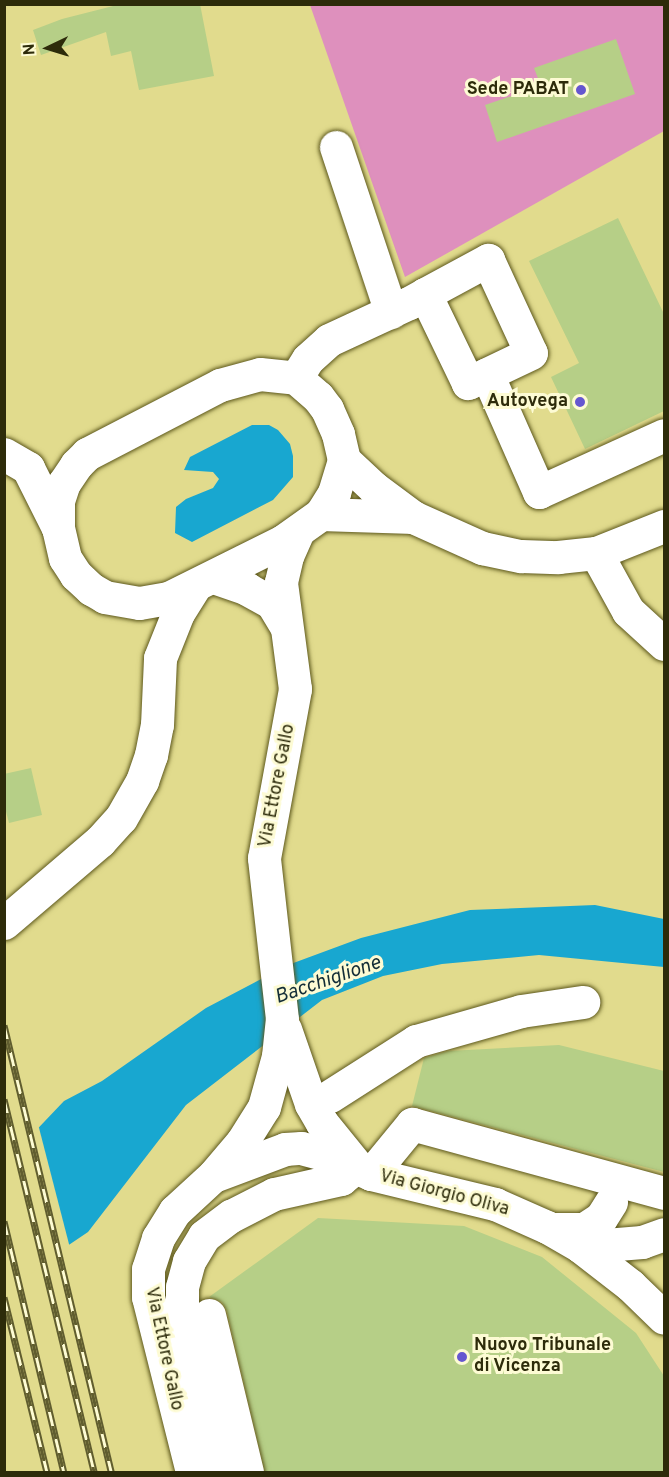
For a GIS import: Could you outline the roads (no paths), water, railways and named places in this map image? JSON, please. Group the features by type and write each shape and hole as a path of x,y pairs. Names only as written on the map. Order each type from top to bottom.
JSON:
{"main road":[{"path":"296,378 308,359 329,340 408,303 488,260 531,353 468,383 408,303 336,147"},
{"path":"16,461 54,464 87,454 220,385 260,374 296,378 318,397 327,409 338,434 344,460 374,488 413,517 482,548 558,557 596,553 664,526"},
{"path":"487,374 539,492 664,435"},
{"path":"87,454 64,483 58,501 58,528 66,558 76,575 105,597 122,601 156,602 203,582 310,522 413,517"},
{"name":"Via Ettore Gallo","path":"344,460 334,493 310,522 287,556 282,582 285,625 294,662 295,690 264,858 286,1056 322,1124 364,1170"},
{"path":"16,461 58,528"},
{"path":"596,553 628,611 664,644"},
{"path":"4,923 70,869 121,818 142,781 151,755 158,716 160,658 178,613 203,582"},
{"name":"Via Ettore Gallo","path":"203,582 247,589 272,603 285,625"},
{"path":"122,601 141,621 160,658"},
{"path":"330,1096 416,1041 521,1011 583,1002"},
{"name":"Via Ettore Gallo","path":"192,1473 148,1297 148,1269 158,1238 175,1211 214,1175 242,1142 264,1107 286,1056"},
{"path":"223,1473 182,1308 182,1287 189,1261 204,1236 231,1216 274,1194 341,1179 364,1170 412,1124 664,1193"},
{"name":"Via Ettore Gallo","path":"214,1175 285,1149 301,1148"},
{"name":"Via Giorgio Oliva","path":"301,1148 364,1170 495,1203 551,1229 610,1268 664,1318"},
{"path":"551,1229 584,1229 601,1218 611,1202"},
{"path":"581,1247 642,1242 664,1234"},
{"path":"610,1268 664,1253"},
{"path":"209,1315 247,1473"}],"water":[{"path":"252,425 269,425 278,430 290,444 293,456 293,477 273,500 192,542 175,533 176,507 186,499 213,488 219,479 213,472 184,470 190,457"},
{"name":"Bacchiglione","path":"595,905 664,919 664,967 539,955 442,964 383,976 322,1000 186,1105 88,1232 5,1288 5,1163 64,1101 102,1081 206,1008 288,965 361,938 470,910"}],"railway":[{"path":"4,1025 111,1472"},
{"path":"4,1099 94,1472"},
{"path":"4,1221 64,1472"},
{"path":"4,1297 47,1472"}],"place":[{"name":"Sede PABAT","path":"581,90"},
{"name":"Autovega","path":"580,402"},
{"name":"Nuovo Tribunale di Vicenza","path":"462,1357"}]}
